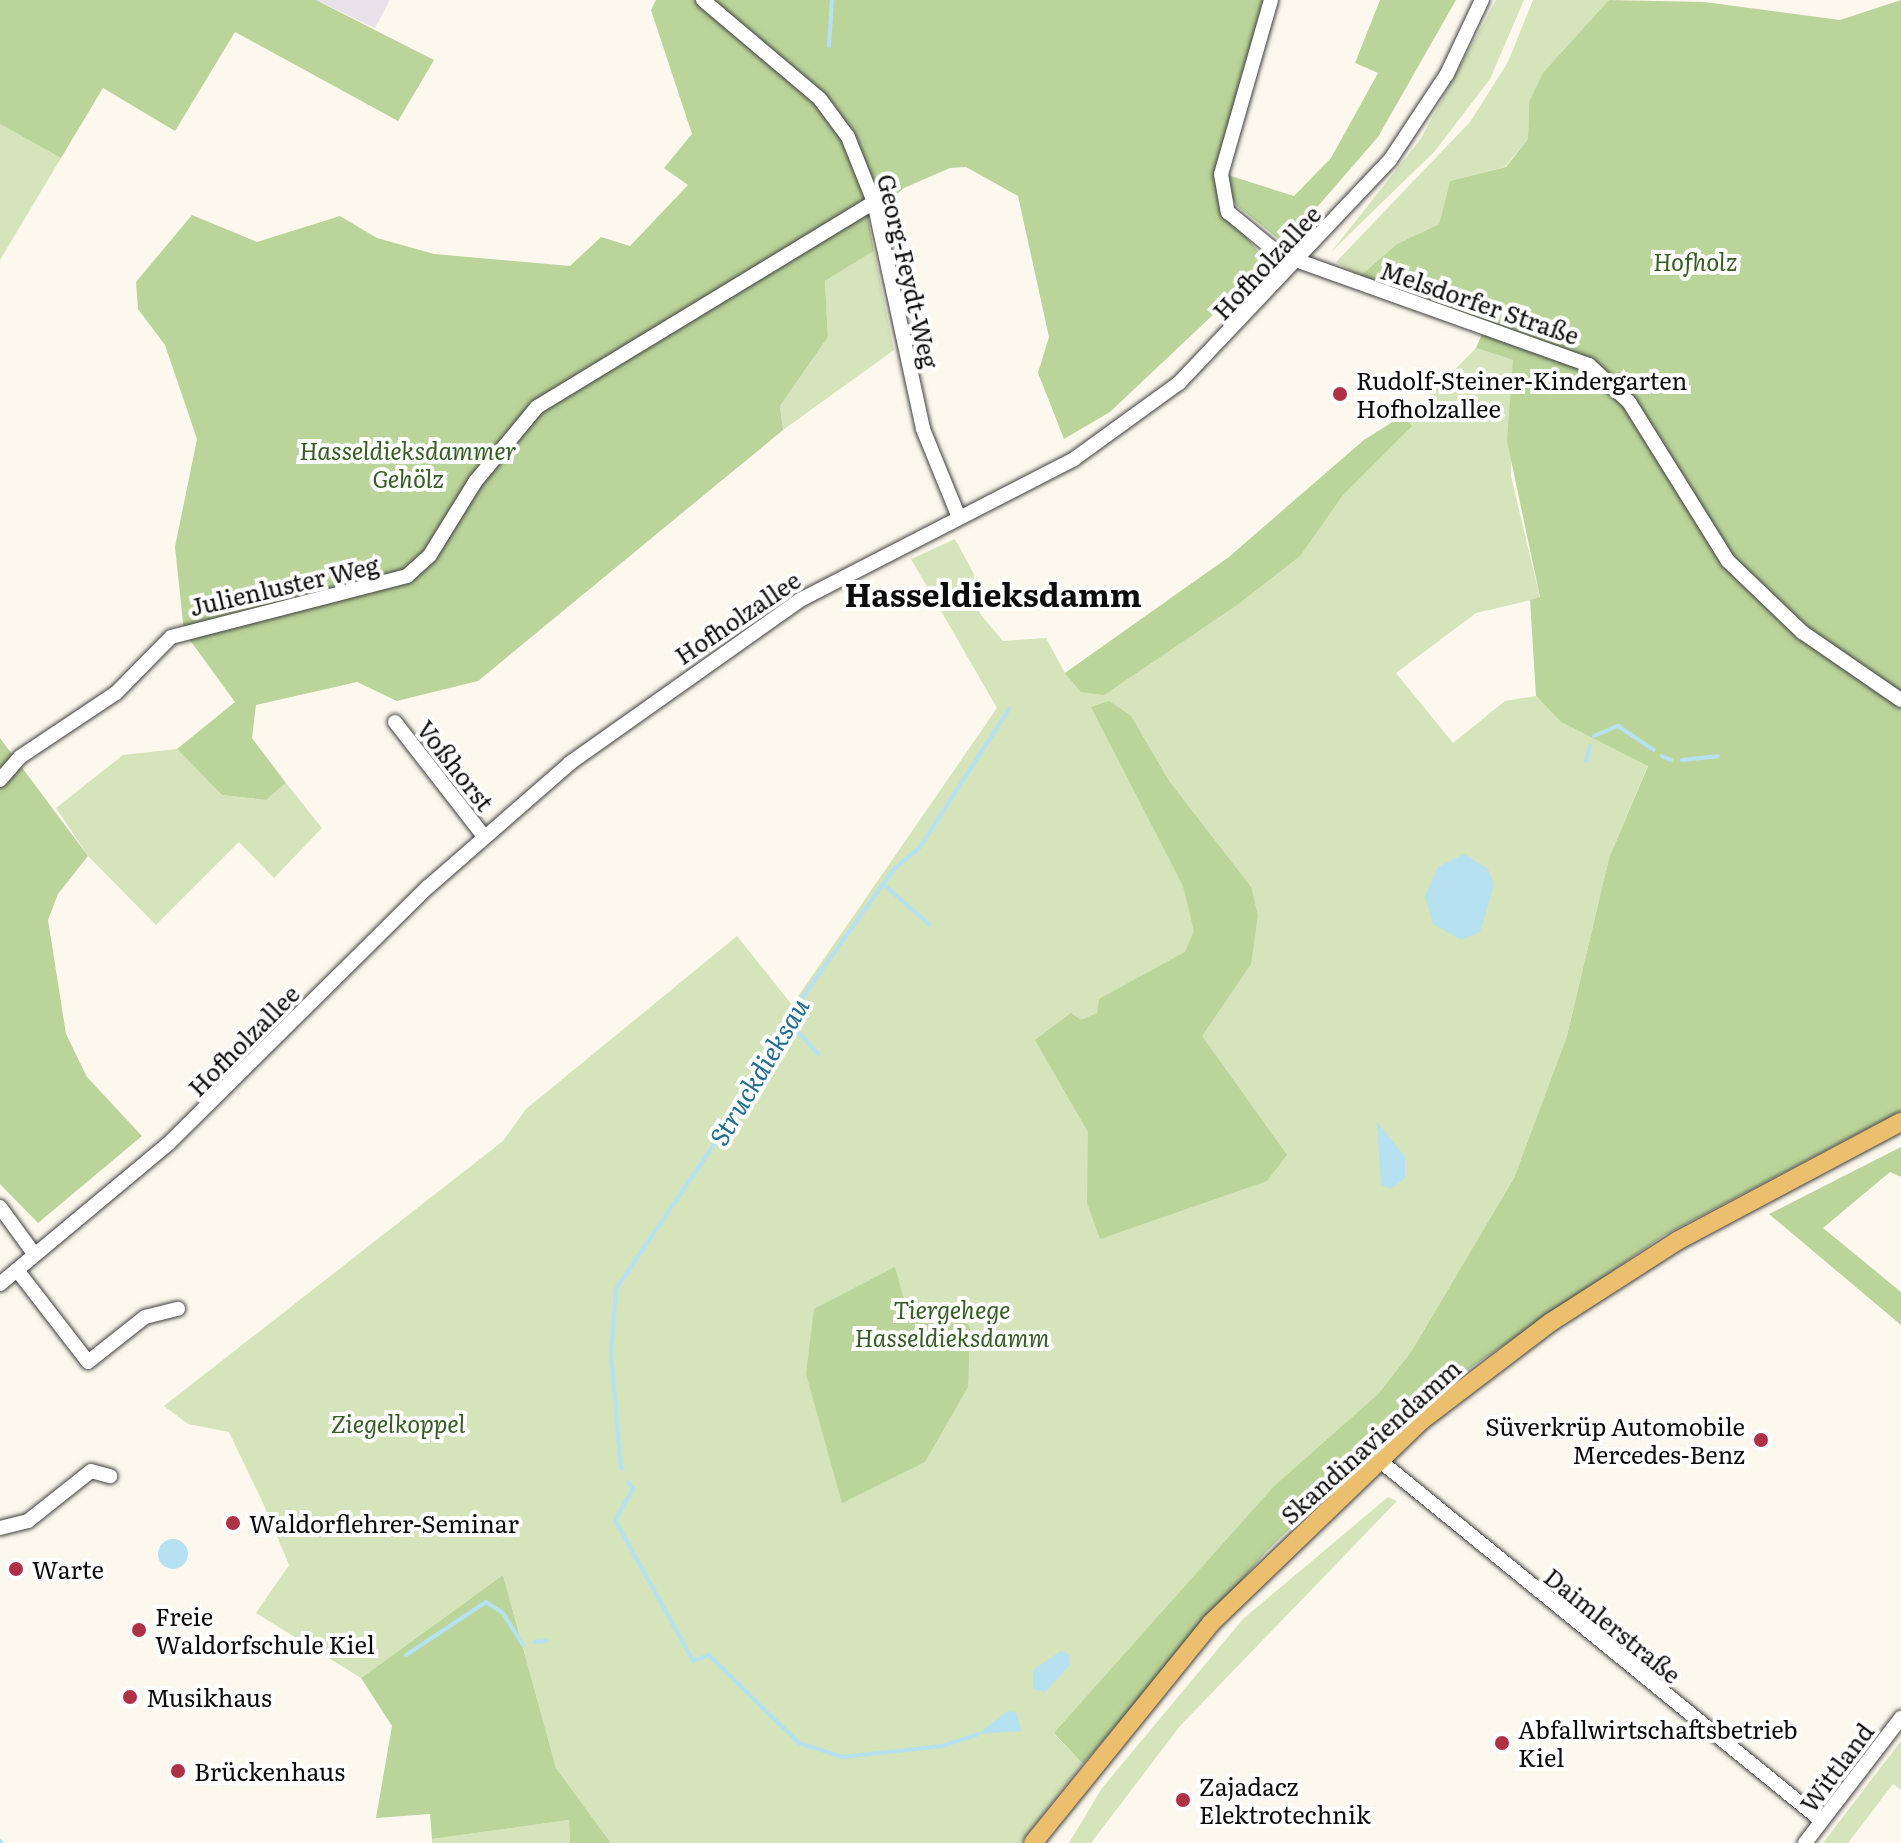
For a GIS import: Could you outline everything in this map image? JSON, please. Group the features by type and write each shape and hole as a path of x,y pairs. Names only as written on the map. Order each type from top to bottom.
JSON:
{"main road":[{"name":"Skandinaviendamm","path":"1033,1843 1211,1623 1379,1460 1505,1355 1634,1268 1901,1122"}],"street":[{"name":"Georg-Feydt-Weg","path":"703,0 820,99 848,137 874,202 923,429 958,515"},
{"name":"Melsdorfer Straße","path":"1271,0 1220,197 1268,248 1296,261 1589,365 1629,402 1728,561 1802,632 1901,700"},
{"name":"Hofholzallee","path":"0,1284 169,1143 483,835 749,633 958,515 1124,427 1199,363 1296,261 1414,127 1482,0"},
{"name":"Julienluster Weg","path":"0,780 20,757 116,693 171,637 407,576 430,555 482,473 537,407 628,346 822,239 874,202"},
{"name":"Voßhorst","path":"395,722 483,835"},
{"path":"0,1207 35,1255"},
{"path":"17,1270 88,1362 145,1317 178,1309"},
{"name":"Daimlerstraße","path":"1379,1460 1822,1821"},
{"path":"0,1528 28,1521 91,1471 110,1476"},
{"name":"Wittland","path":"1805,1843 1901,1718"}],"shaded area":[{"path":"316,0 390,0 375,28"}],"green space":[{"path":"0,0 316,0 434,60 398,121 235,32 175,131 103,88 61,158 0,124"},
{"name":"Hasseldieksdammer Gehölz","path":"656,0 1263,0 1218,172 1294,196 1331,158 1378,73 1355,63 1380,0 1456,0 1378,137 1285,244 1237,206 1218,174 1225,212 1268,263 1110,412 1064,439 1038,373 1049,337 1018,196 966,167 950,168 904,188 868,218 874,251 825,281 828,337 780,406 783,430 478,681 397,701 357,682 256,705 252,738 286,783 266,800 222,795 177,749 235,702 184,632 175,547 197,439 165,345 138,309 136,282 192,215 257,242 340,216 377,238 434,254 570,266 601,237 630,246 688,185 664,168 692,134 651,10"},
{"path":"1496,0 1524,0 1490,79 1435,151 1331,252 1420,140"},
{"path":"1533,0 1609,0 1529,102 1528,139 1505,167 1450,181 1439,224 1397,244 1360,276 1336,262 1470,122 1508,62"},
{"name":"Hofholz","path":"1609,0 1704,2 1840,20 1901,0 1901,1111 1663,1236 1447,1384 1440,1376 1390,1417 1396,1426 1266,1552 1083,1764 1054,1733 1274,1486 1378,1394 1411,1352 1514,1178 1567,1036 1609,858 1648,766 1561,722 1536,696 1530,600 1540,597 1507,441 1513,360 1476,348 1487,323 1360,276 1397,244 1439,224 1450,181 1506,167 1528,139 1529,102 1543,73"},
{"path":"0,124 61,158 0,260"},
{"path":"874,251 894,350 783,430 780,406 828,337 825,281"},
{"name":"Tiergehege Hasseldieksdamm","path":"1476,348 1513,360 1511,476 1540,598 1476,613 1396,673 1453,743 1505,701 1536,696 1561,722 1648,765 1609,858 1567,1036 1514,1178 1411,1352 1378,1394 1274,1486 1054,1734 1083,1764 1020,1843 611,1843 556,1768 503,1575 361,1678 256,1613 289,1565 263,1503 229,1432 188,1424 164,1406 503,1141 526,1109 737,936 792,1005 997,708 911,559 955,539 974,574 972,599 981,615 1003,641 1046,638 1065,673 1229,557 1364,440 1425,400"},
{"path":"1403,416 1412,426 1343,495 1300,556 1237,605 1104,695 1081,692 1065,673 1229,557 1364,440"},
{"path":"1109,701 1131,716 1169,781 1251,887 1258,915 1251,964 1202,1036 1287,1155 1267,1181 1100,1239 1087,1203 1088,1132 1035,1040 1071,1013 1081,1020 1097,1013 1099,999 1185,952 1194,931 1183,886 1091,707"},
{"path":"0,738 88,856 58,894 48,920 66,1034 87,1077 142,1136 38,1223 0,1184"},
{"path":"177,749 222,795 266,800 286,783 322,828 274,878 239,842 156,925 88,856 56,808 123,755"},
{"path":"1901,1147 1901,1177 1890,1172 1823,1228 1901,1292 1901,1325 1769,1214"},
{"path":"895,1267 905,1303 958,1315 970,1327 968,1387 925,1462 842,1503 806,1374 814,1309"},
{"path":"1388,1497 1397,1501 1180,1726 1091,1843 1069,1843 1102,1788 1243,1619"},
{"path":"503,1575 556,1768 611,1843 570,1843 569,1820 432,1839 430,1814 376,1818 392,1726 361,1678"},
{"path":"1901,1741 1901,1790 1893,1784 1848,1843 1823,1843"},
{"path":"569,1820 570,1843 432,1843 432,1839"}],"water":[{"path":"1464,854 1488,869 1494,885 1480,932 1461,940 1433,924 1425,896 1438,867"},
{"path":"1377,1122 1405,1157 1405,1178 1391,1189 1381,1185"},
{"path":"173,1539 183,1544 188,1554 183,1564 173,1569 163,1564 158,1554 163,1544"},
{"path":"1061,1651 1069,1654 1070,1665 1045,1692 1033,1689 1033,1670"},
{"path":"1007,1711 1016,1712 1021,1731 978,1734"}],"waterway":[{"name":"Struckdieksau","path":"829,46 832,0"},
{"name":"Struckdieksau","path":"621,1469 611,1354 616,1289 714,1144 769,1044 893,870 920,847 1009,709"},
{"path":"1594,736 1618,726 1654,750"},
{"path":"1586,761 1590,746"},
{"path":"1662,756 1671,760"},
{"path":"1682,760 1718,756"},
{"path":"883,884 930,925"},
{"path":"787,1020 818,1054"},
{"name":"Struckdieksau","path":"628,1482 633,1489 615,1520 693,1661 709,1655 799,1743 843,1757 942,1746 978,1734"},
{"path":"406,1655 486,1602 503,1613 523,1645"},
{"path":"535,1642 547,1641"}],"place":[{"name":"Rudolf-Steiner-Kindergarten Hofholzallee","path":"1340,394"},
{"name":"Süverkrüp Automobile Mercedes-Benz","path":"1761,1440"},
{"name":"Waldorflehrer-Seminar","path":"233,1523"},
{"name":"Warte","path":"16,1569"},
{"name":"Freie Waldorfschule Kiel","path":"139,1630"},
{"name":"Musikhaus","path":"130,1697"},
{"name":"Abfallwirtschaftsbetrieb Kiel","path":"1502,1743"},
{"name":"Brückenhaus","path":"178,1771"},
{"name":"Zajadacz Elektrotechnik","path":"1183,1800"}],"district":[{"name":"Hasseldieksdamm","path":"993,593"}],"park label":[{"name":"Ziegelkoppel","path":"398,1423"}]}
